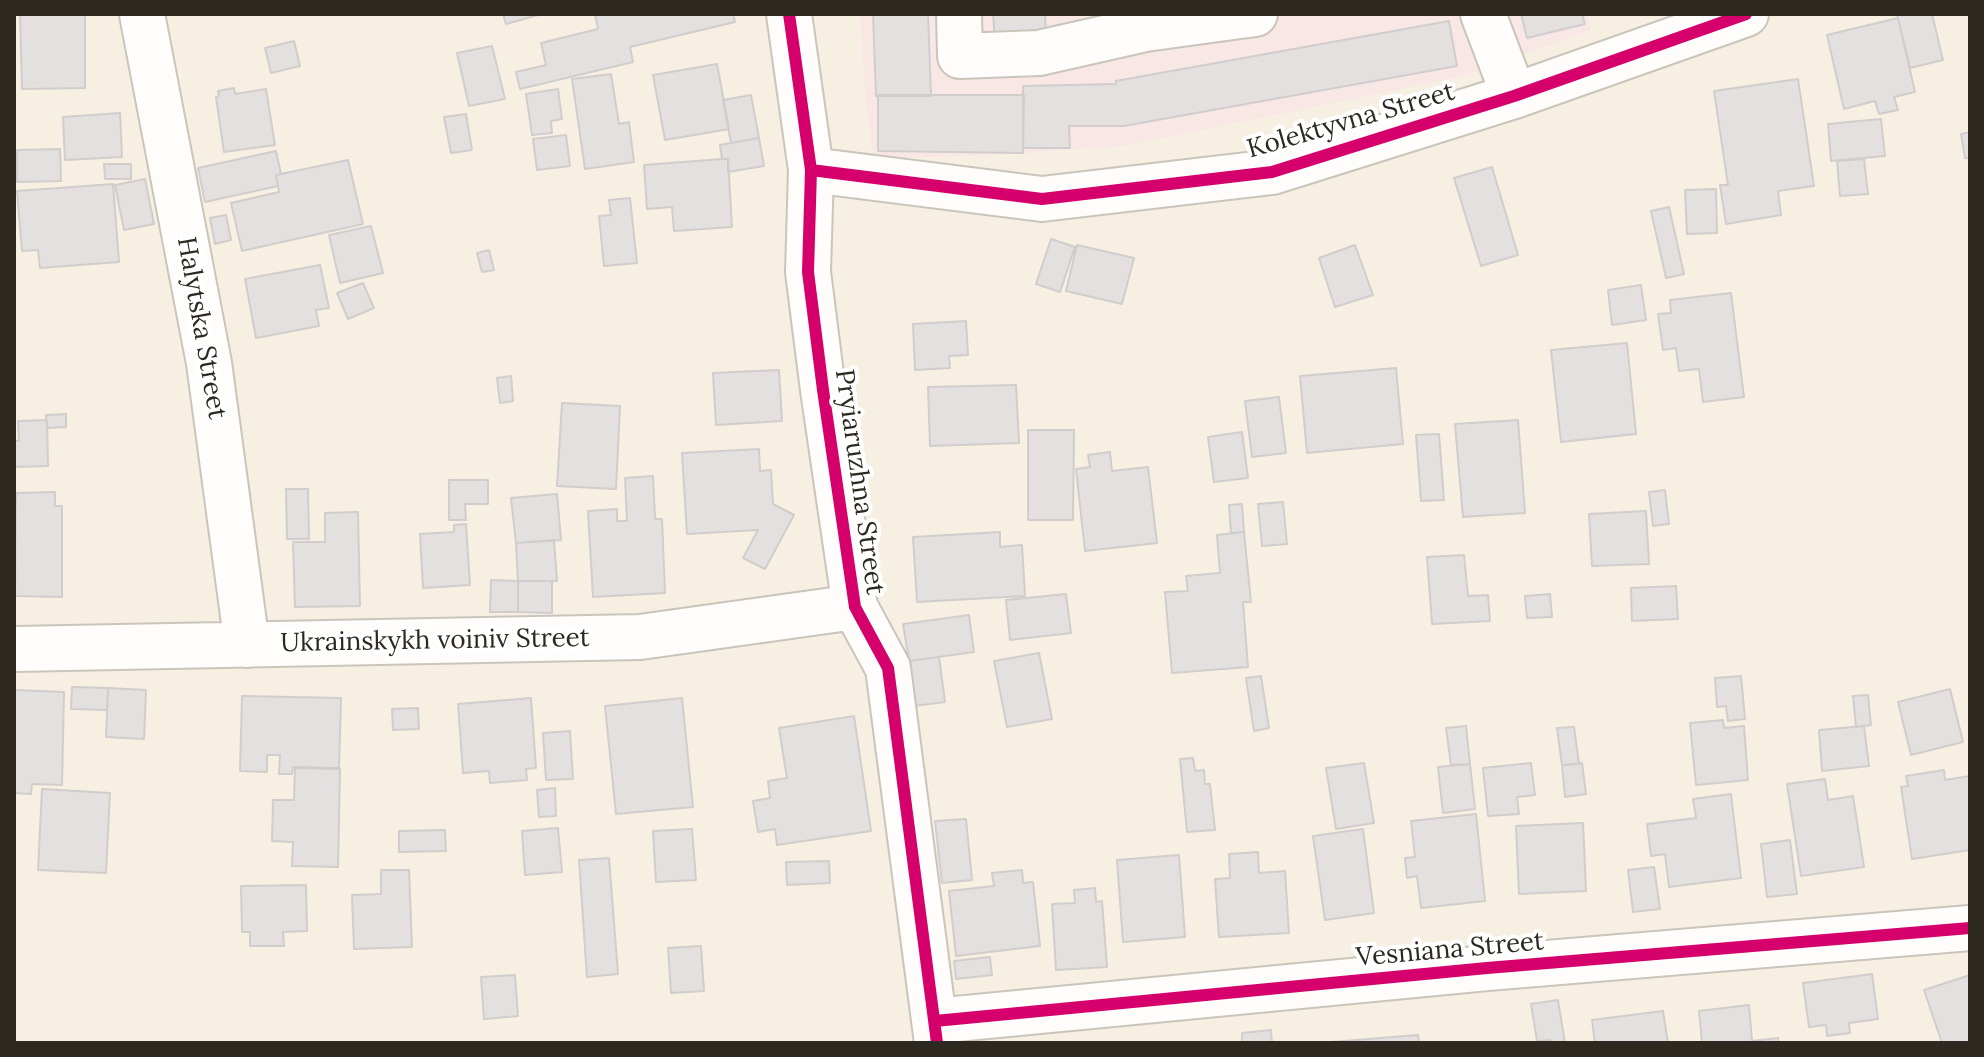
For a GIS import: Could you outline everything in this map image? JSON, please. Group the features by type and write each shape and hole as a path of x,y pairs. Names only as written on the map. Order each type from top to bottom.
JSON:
{"street":[{"name":"Halytska Street","path":"142,14 209,363 247,645"},
{"name":"Pryiaruzhna Street","path":"789,14 811,170 808,272 855,607 888,668 936,1032"},
{"path":"959,14 960,56 1039,53 1071,30 1145,29 1255,14"},
{"path":"1483,14 1514,96"},
{"name":"Kolektyvna Street","path":"811,170 1042,199 1272,172 1514,96 1746,14"},
{"name":"Ukrainskykh voiniv Street","path":"14,649 640,637 855,607"},
{"name":"Vesniana Street","path":"936,1032 1503,967 1970,928"}],"shaded area":[{"path":"860,14 1588,14 1591,30 1460,77 1122,146 873,159"}],"building":[{"path":"20,14 85,14 85,88 22,89"},
{"path":"503,14 542,14 506,24"},
{"path":"595,14 733,14 735,22 630,47 633,62 520,89 516,72 546,65 541,43 598,29"},
{"path":"873,14 928,14 931,96 876,96"},
{"path":"993,14 1045,14 1046,37 995,40"},
{"path":"1521,14 1582,14 1585,24 1527,38"},
{"path":"1897,14 1932,14 1943,60 1910,68"},
{"path":"1898,18 1915,92 1894,97 1898,110 1879,114 1875,101 1844,109 1827,35"},
{"path":"1449,21 1457,66 1124,126 1069,126 1070,148 1023,148 1023,86 1116,84 1116,81"},
{"path":"294,41 300,66 271,73 265,48"},
{"path":"492,46 505,99 469,106 457,53"},
{"path":"717,64 729,129 665,140 653,75"},
{"path":"611,74 619,124 629,122 634,162 585,169 572,79"},
{"path":"1798,79 1814,186 1778,191 1781,215 1726,224 1720,185 1728,185 1714,91"},
{"path":"234,88 235,94 266,89 275,145 224,152 216,97 219,96 218,91"},
{"path":"558,89 562,119 551,121 552,133 532,135 526,94"},
{"path":"751,95 759,138 731,143 723,100"},
{"path":"878,95 1024,95 1023,153 878,151"},
{"path":"120,113 122,157 65,160 63,117"},
{"path":"466,114 472,150 451,153 444,117"},
{"path":"1881,119 1885,156 1831,161 1828,124"},
{"path":"1970,132 1970,158 1965,158 1961,134"},
{"path":"566,135 570,166 537,170 533,139"},
{"path":"759,138 764,166 728,172 728,159 722,159 720,145"},
{"path":"60,149 61,181 17,182 17,150"},
{"path":"276,151 281,174 276,175 278,186 205,202 198,168"},
{"path":"728,159 732,227 674,231 672,207 647,209 644,165"},
{"path":"1864,159 1868,194 1840,196 1837,161"},
{"path":"348,160 363,224 242,251 231,203 279,192 276,175"},
{"path":"104,164 131,164 131,179 105,179"},
{"path":"1492,167 1518,255 1481,266 1454,178"},
{"path":"145,179 154,224 124,230 115,185"},
{"path":"113,184 119,262 40,268 38,250 22,251 17,191"},
{"path":"1716,189 1717,233 1687,234 1685,190"},
{"path":"630,198 637,263 604,266 599,216 611,215 609,200"},
{"path":"1669,207 1684,274 1666,278 1651,211"},
{"path":"226,215 231,240 215,244 210,218"},
{"path":"371,226 383,273 340,283 329,235"},
{"path":"1051,239 1075,247 1060,292 1036,284"},
{"path":"1077,245 1134,258 1122,304 1066,291"},
{"path":"1355,245 1373,295 1335,307 1319,258"},
{"path":"489,250 494,270 482,272 477,253"},
{"path":"320,265 329,308 316,310 319,326 256,338 245,279"},
{"path":"363,283 374,308 348,319 337,293"},
{"path":"1641,285 1646,320 1612,325 1608,290"},
{"path":"1731,293 1744,397 1703,402 1699,369 1679,371 1676,348 1663,350 1658,314 1671,313 1670,300"},
{"path":"966,321 968,355 949,356 950,368 915,370 913,324"},
{"path":"1627,343 1636,434 1561,442 1551,350"},
{"path":"1396,368 1403,444 1307,453 1300,376"},
{"path":"779,370 782,421 716,425 713,373"},
{"path":"511,376 513,401 500,403 497,378"},
{"path":"1016,385 1019,443 930,446 928,387"},
{"path":"1279,397 1286,453 1252,457 1245,401"},
{"path":"562,403 620,406 616,489 557,486"},
{"path":"66,414 66,427 47,428 46,415"},
{"path":"47,420 48,466 14,467 14,441 19,441 18,421"},
{"path":"1518,420 1525,513 1463,517 1455,424"},
{"path":"1028,430 1074,430 1073,520 1028,520"},
{"path":"1242,432 1248,478 1214,482 1208,437"},
{"path":"1439,434 1444,500 1421,501 1416,435"},
{"path":"759,449 760,471 771,470 773,504 794,515 765,569 743,558 758,530 687,534 682,453"},
{"path":"1110,452 1112,471 1148,467 1157,543 1085,551 1076,469 1090,467 1088,455"},
{"path":"653,476 655,519 662,519 665,593 593,597 588,511 617,509 617,521 627,521 625,478"},
{"path":"449,480 488,480 488,504 465,504 466,520 449,520"},
{"path":"286,489 308,489 309,539 287,539"},
{"path":"1665,490 1669,524 1653,526 1649,492"},
{"path":"55,492 55,506 62,506 62,597 15,596 16,493"},
{"path":"557,494 561,540 516,543 511,498"},
{"path":"1283,502 1287,544 1262,546 1258,504"},
{"path":"1242,504 1244,532 1231,533 1229,505"},
{"path":"1646,511 1649,564 1592,566 1589,514"},
{"path":"358,512 360,606 295,607 293,542 325,542 325,513"},
{"path":"466,524 470,585 423,588 420,534 454,532 454,525"},
{"path":"1000,532 1000,547 1022,545 1025,596 917,602 913,537"},
{"path":"1244,532 1251,602 1243,602 1248,667 1172,673 1165,592 1188,591 1186,576 1220,573 1217,535"},
{"path":"554,540 557,581 518,581 516,543"},
{"path":"1464,555 1468,596 1488,595 1490,621 1432,624 1427,557"},
{"path":"491,580 518,581 518,612 490,612"},
{"path":"518,581 552,581 552,613 518,612"},
{"path":"1676,586 1678,619 1632,621 1631,588"},
{"path":"1066,594 1071,633 1010,640 1006,600"},
{"path":"1550,594 1552,617 1527,618 1525,596"},
{"path":"969,615 974,652 909,661 903,624"},
{"path":"1039,653 1052,719 1007,727 994,661"},
{"path":"939,657 945,702 914,706 909,661"},
{"path":"1261,676 1269,728 1254,731 1246,678"},
{"path":"1741,676 1745,719 1728,721 1726,706 1717,707 1715,678"},
{"path":"72,687 108,688 107,710 71,709"},
{"path":"108,688 146,690 144,739 106,737"},
{"path":"1950,689 1963,742 1911,755 1898,702"},
{"path":"14,690 64,692 62,785 32,784 31,794 14,793"},
{"path":"1868,695 1871,725 1856,727 1853,696"},
{"path":"242,696 341,698 339,768 293,767 292,774 279,774 280,755 267,755 267,772 240,771"},
{"path":"531,698 536,768 526,769 527,780 490,783 489,771 463,773 458,704"},
{"path":"682,698 693,807 616,814 605,706"},
{"path":"418,708 419,729 393,730 392,709"},
{"path":"854,716 871,831 777,845 775,829 758,832 753,801 770,798 768,781 787,778 779,728"},
{"path":"1723,720 1724,728 1744,726 1748,780 1696,785 1690,723"},
{"path":"1466,726 1470,764 1451,765 1446,728"},
{"path":"1864,726 1869,766 1822,771 1819,730"},
{"path":"1574,727 1579,764 1562,765 1557,728"},
{"path":"570,731 573,779 546,780 543,733"},
{"path":"1193,758 1195,771 1204,770 1205,784 1210,784 1215,830 1187,832 1180,759"},
{"path":"1364,763 1374,823 1336,829 1326,768"},
{"path":"1531,763 1535,795 1517,797 1519,814 1488,816 1483,768"},
{"path":"1582,763 1586,794 1565,797 1562,765"},
{"path":"1470,764 1475,809 1443,813 1438,767"},
{"path":"295,768 340,769 338,867 292,866 293,842 272,841 273,800 294,800"},
{"path":"1944,770 1945,780 1970,776 1970,850 1912,859 1901,787 1908,786 1906,776"},
{"path":"1825,779 1828,800 1853,796 1864,867 1801,876 1787,784"},
{"path":"555,788 556,816 539,817 537,790"},
{"path":"42,789 110,793 106,873 38,870"},
{"path":"1731,794 1741,878 1669,887 1665,854 1651,856 1647,824 1696,818 1693,799"},
{"path":"1476,814 1485,901 1421,908 1417,876 1407,878 1405,858 1415,857 1411,821"},
{"path":"966,819 972,880 942,883 935,821"},
{"path":"1583,823 1586,891 1519,894 1516,826"},
{"path":"558,828 562,872 525,875 522,831"},
{"path":"692,829 696,880 656,882 653,831"},
{"path":"1363,829 1374,913 1325,920 1313,836"},
{"path":"445,830 446,851 399,852 399,831"},
{"path":"1790,840 1797,894 1767,897 1761,844"},
{"path":"1258,852 1259,873 1285,871 1289,933 1219,937 1215,879 1230,878 1229,854"},
{"path":"1179,855 1185,937 1123,942 1117,860"},
{"path":"609,858 618,974 587,977 579,860"},
{"path":"829,861 830,883 787,885 786,862"},
{"path":"1654,867 1660,909 1633,912 1628,870"},
{"path":"381,870 409,870 412,947 354,949 352,895 381,894"},
{"path":"1022,870 1023,883 1033,882 1040,946 956,956 949,891 994,886 992,873"},
{"path":"306,885 307,931 283,932 284,946 250,946 250,932 242,932 241,886"},
{"path":"1095,888 1096,902 1102,901 1107,967 1056,970 1052,904 1075,903 1074,890"},
{"path":"701,946 704,991 671,993 668,948"},
{"path":"990,957 992,975 956,979 954,961"},
{"path":"1872,974 1878,1019 1849,1023 1850,1033 1827,1036 1826,1025 1809,1027 1803,983"},
{"path":"515,975 518,1016 484,1019 481,977"},
{"path":"1970,975 1970,1043 1942,1043 1924,990"},
{"path":"1558,1000 1565,1043 1537,1041 1531,1004"},
{"path":"1749,1005 1752,1041 1778,1038 1779,1043 1702,1043 1699,1011"},
{"path":"1663,1011 1668,1043 1595,1043 1592,1020"},
{"path":"1271,1030 1272,1043 1242,1043 1242,1033"},
{"path":"1418,1035 1419,1043 1331,1043 1331,1042"}],"cycle path":[{"path":"789,14 811,170 808,272 823,390 855,607 888,668 937,1043"},
{"path":"811,170 1042,199 1272,172 1514,96 1746,14"},
{"path":"935,1021 1487,968 1970,928"}]}
